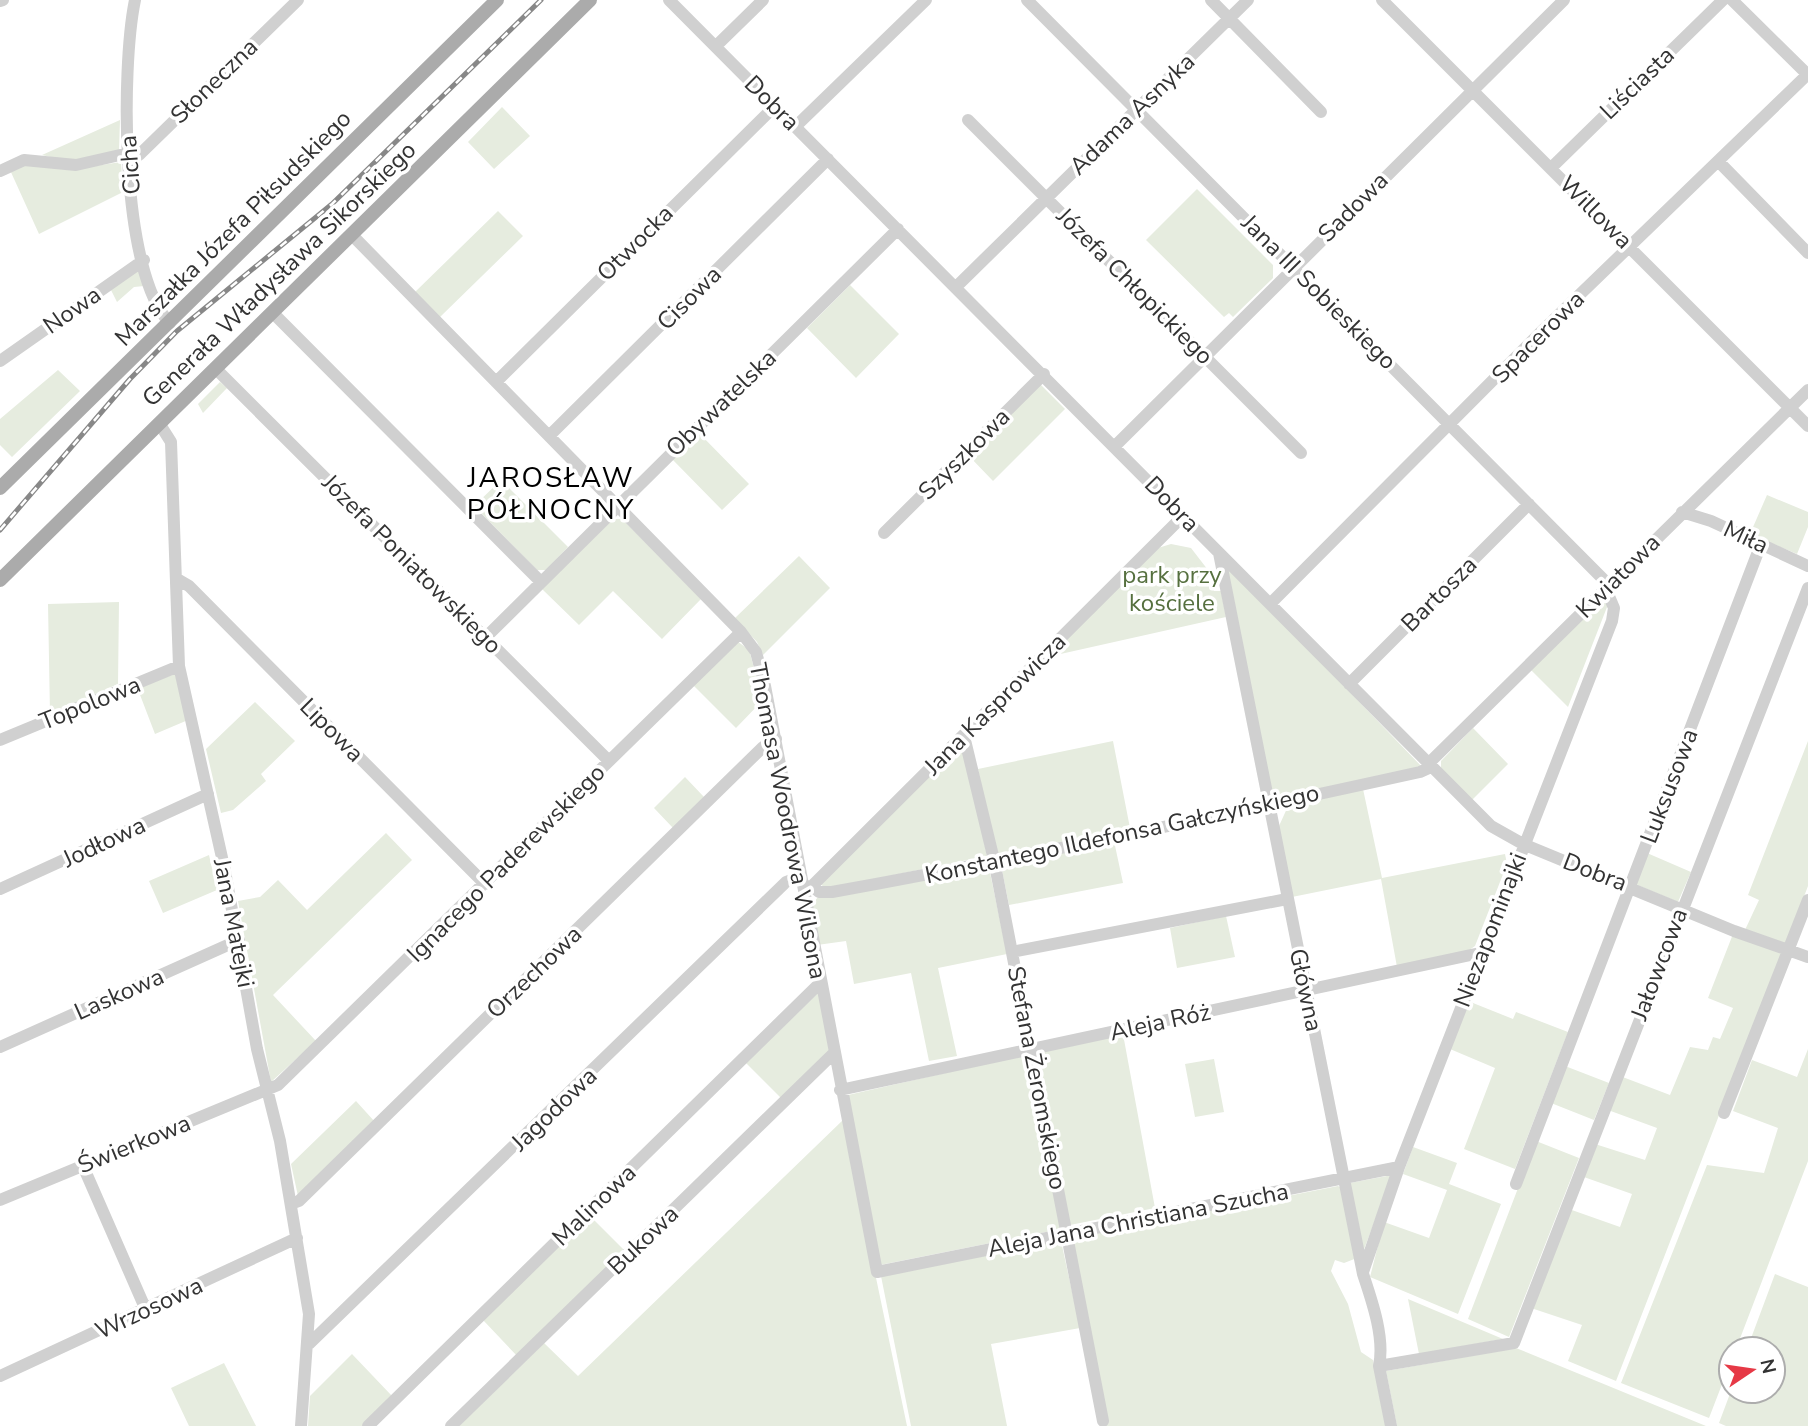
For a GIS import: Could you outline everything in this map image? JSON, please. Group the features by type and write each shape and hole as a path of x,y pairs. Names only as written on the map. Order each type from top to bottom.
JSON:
{"main road":[{"name":"Marszałka Józefa Piłsudskiego","path":"0,488 497,0"},
{"name":"Generała Władysława Sikorskiego","path":"0,580 590,0"}],"street":[{"name":"Cicha","path":"135,0 126,62 128,155 133,211 153,301 170,323"},
{"name":"Słoneczna","path":"128,155 138,155 298,0"},
{"name":"Dobra","path":"669,0 1491,826 1523,844 1808,957"},
{"path":"716,46 763,0"},
{"path":"795,127 926,0"},
{"name":"Jana III Sobieskiego","path":"1027,0 1451,425 1607,587"},
{"path":"1211,0 1321,113"},
{"name":"Adama Asnyka","path":"956,287 1248,0"},
{"name":"Willowa","path":"1382,0 1808,426"},
{"name":"Sadowa","path":"1115,446 1564,0"},
{"name":"Liściasta","path":"1551,168 1723,0"},
{"path":"1732,0 1808,74"},
{"name":"Spacerowa","path":"1270,604 1542,331 1808,74"},
{"name":"Otwocka","path":"496,382 775,106"},
{"name":"Józefa Chłopickiego","path":"968,120 1301,453"},
{"path":"0,171 24,160 76,165 128,155"},
{"name":"Cisowa","path":"549,436 828,159"},
{"path":"1718,161 1808,253"},
{"name":"Obywatelska","path":"486,637 898,229"},
{"name":"Thomasa Woodrowa Wilsona","path":"351,234 741,632 756,652 806,883 820,983 859,1168 877,1272"},
{"name":"Nowa","path":"0,361 144,260"},
{"path":"272,312 541,582"},
{"name":"Józefa Poniatowskiego","path":"215,368 609,761"},
{"name":"Szyszkowa","path":"884,533 1044,374"},
{"name":"Kwiatowa","path":"1430,765 1682,512 1808,390"},
{"name":"Jana Matejki","path":"159,424 171,442 179,666 239,940 257,1049 268,1089 291,1203 309,1314 301,1426"},
{"name":"Bartosza","path":"1349,684 1529,504"},
{"name":"Miła","path":"1682,512 1711,521 1808,565"},
{"name":"Jana Kasprowicza","path":"806,883 964,736 1184,516"},
{"name":"Luksusowa","path":"1516,1184 1761,544"},
{"name":"Główna","path":"1219,552 1343,1178 1375,1319 1381,1357 1379,1366 1391,1426"},
{"name":"Lipowa","path":"177,579 189,586 485,884"},
{"name":"Niezapominajki","path":"1363,1274 1399,1167 1480,953 1612,621 1614,608 1607,587"},
{"name":"Jałowcowa","path":"1379,1366 1514,1343 1680,908 1808,587"},
{"name":"Ignacego Paderewskiego","path":"268,1089 278,1085 741,632"},
{"name":"Topolowa","path":"0,740 179,666"},
{"name":"Stefana Żeromskiego","path":"964,736 971,752 994,860 1103,1421"},
{"name":"Orzechowa","path":"291,1203 299,1201 763,747 776,739"},
{"name":"Konstantego Ildefonsa Gałczyńskiego","path":"806,883 819,891 832,892 1269,805 1420,772 1430,765"},
{"name":"Jodłowa","path":"0,889 208,794"},
{"name":"Jagodowa","path":"309,1343 786,882 806,883"},
{"path":"1012,952 1287,899"},
{"path":"1724,1112 1808,900"},
{"name":"Laskowa","path":"0,1047 239,940"},
{"name":"Aleja Róż","path":"841,1090 1480,953"},
{"name":"Malinowa","path":"368,1426 820,983"},
{"name":"Bukowa","path":"451,1426 834,1054"},
{"name":"Świerkowa","path":"0,1199 268,1089"},
{"path":"83,1166 146,1310"},
{"name":"Aleja Jana Christiana Szucha","path":"877,1272 1399,1167"},
{"name":"Wrzosowa","path":"0,1376 297,1238"}],"green space":[{"path":"502,107 530,136 494,169 468,142"},
{"path":"120,120 119,151 68,161 42,155"},
{"path":"28,162 75,169 121,162 123,192 39,234 10,170"},
{"path":"1197,189 1273,265 1273,278 1233,317 1229,313 1224,317 1146,240"},
{"path":"498,211 523,236 439,318 414,293"},
{"path":"135,271 141,272 144,286 134,287 117,302 110,288"},
{"path":"850,285 899,334 856,378 807,328"},
{"path":"58,370 80,391 12,457 0,445 0,419"},
{"path":"220,382 227,388 203,413 198,404"},
{"path":"1039,383 1065,409 993,481 968,455"},
{"path":"698,432 749,484 722,510 672,459"},
{"path":"501,480 568,547 546,570 537,570 474,506"},
{"path":"1767,495 1808,512 1808,527 1797,554 1750,534"},
{"path":"613,519 622,519 701,599 662,639 613,591 579,625 542,589"},
{"name":"park przy kościele","path":"1171,544 1191,548 1208,570 1214,591 1221,591 1226,617 1056,655 1053,651 1158,548"},
{"path":"799,556 830,588 763,655 757,642 735,618"},
{"path":"1231,569 1423,768 1272,798 1228,571"},
{"path":"1604,597 1609,602 1568,707 1531,670"},
{"path":"119,602 118,684 50,714 48,604"},
{"path":"737,641 749,650 763,700 736,728 693,685"},
{"path":"175,674 188,720 155,734 137,687"},
{"path":"255,702 295,741 261,774 266,781 233,810 221,813 206,749"},
{"path":"1473,728 1508,764 1471,801 1441,769 1441,761"},
{"path":"1113,741 1130,828 996,855 978,769"},
{"path":"1808,741 1808,886 1786,944 1745,930 1759,900 1748,895"},
{"path":"963,742 987,856 825,889 821,884"},
{"path":"685,777 704,797 673,828 654,808"},
{"path":"1363,789 1382,878 1505,854 1507,864 1475,946 1465,953 1397,967 1381,879 1292,897 1279,826 1289,804"},
{"path":"386,833 412,860 273,995 316,1041 271,1082 238,901 260,897 278,880 307,910"},
{"path":"1114,841 1123,883 1009,905 1002,870 1007,862"},
{"path":"1647,853 1691,872 1678,902 1635,884"},
{"path":"209,855 217,890 163,913 149,881"},
{"path":"989,868 1007,954 938,968 957,1056 929,1061 911,973 854,984 846,941 817,945 810,907 818,897"},
{"path":"1226,916 1235,957 1177,968 1170,928"},
{"path":"1733,934 1782,953 1616,1381 1568,1361 1582,1325 1531,1308 1569,1209 1620,1227 1632,1194 1581,1176 1595,1144 1645,1160 1657,1128 1608,1110 1620,1076 1670,1095 1690,1047 1708,1050 1713,1037 1720,1039 1733,1008 1708,998"},
{"path":"819,992 831,1050 782,1099 746,1063"},
{"path":"1468,1001 1513,1019 1516,1012 1568,1032 1515,1169 1464,1149 1495,1068 1450,1049"},
{"path":"1123,1034 1155,1208 1070,1225 1035,1050"},
{"path":"1808,1049 1808,1161 1741,1335 1717,1335 1717,1397 1709,1418 1621,1383 1707,1165 1764,1173 1778,1128 1733,1111 1752,1060 1797,1077"},
{"path":"1025,1055 1061,1229 880,1265 848,1095"},
{"path":"1214,1059 1224,1112 1195,1117 1185,1064"},
{"path":"1565,1066 1609,1083 1594,1120 1551,1103"},
{"path":"356,1101 375,1122 298,1196 291,1164"},
{"path":"843,1120 907,1426 459,1426 544,1343 578,1376"},
{"path":"1536,1141 1579,1158 1509,1337 1468,1319"},
{"path":"1413,1147 1457,1163 1449,1184 1501,1204 1458,1314 1370,1277 1384,1222 1429,1238 1447,1190 1403,1174"},
{"path":"1392,1175 1363,1252 1350,1183"},
{"path":"1338,1186 1342,1188 1357,1258 1344,1263 1335,1260 1331,1271 1348,1304 1361,1352 1373,1360 1387,1426 1105,1426 1070,1239"},
{"path":"590,1216 626,1252 518,1357 483,1320"},
{"path":"1061,1241 1080,1328 991,1344 1007,1426 911,1426 881,1276"},
{"path":"1775,1274 1808,1287 1808,1426 1726,1426 1719,1423 1726,1405 1787,1405 1787,1335 1752,1335"},
{"path":"1408,1299 1503,1339 1419,1354"},
{"path":"1516,1348 1706,1426 1397,1426 1386,1371"},
{"path":"352,1354 392,1396 362,1426 308,1426 310,1396"},
{"path":"224,1363 256,1426 189,1426 171,1388"}],"railway":[{"path":"0,530 130,379 177,331 332,204 541,0"}],"district":[{"name":"JAROSŁAW PÓŁNOCNY","path":"551,494"}]}
